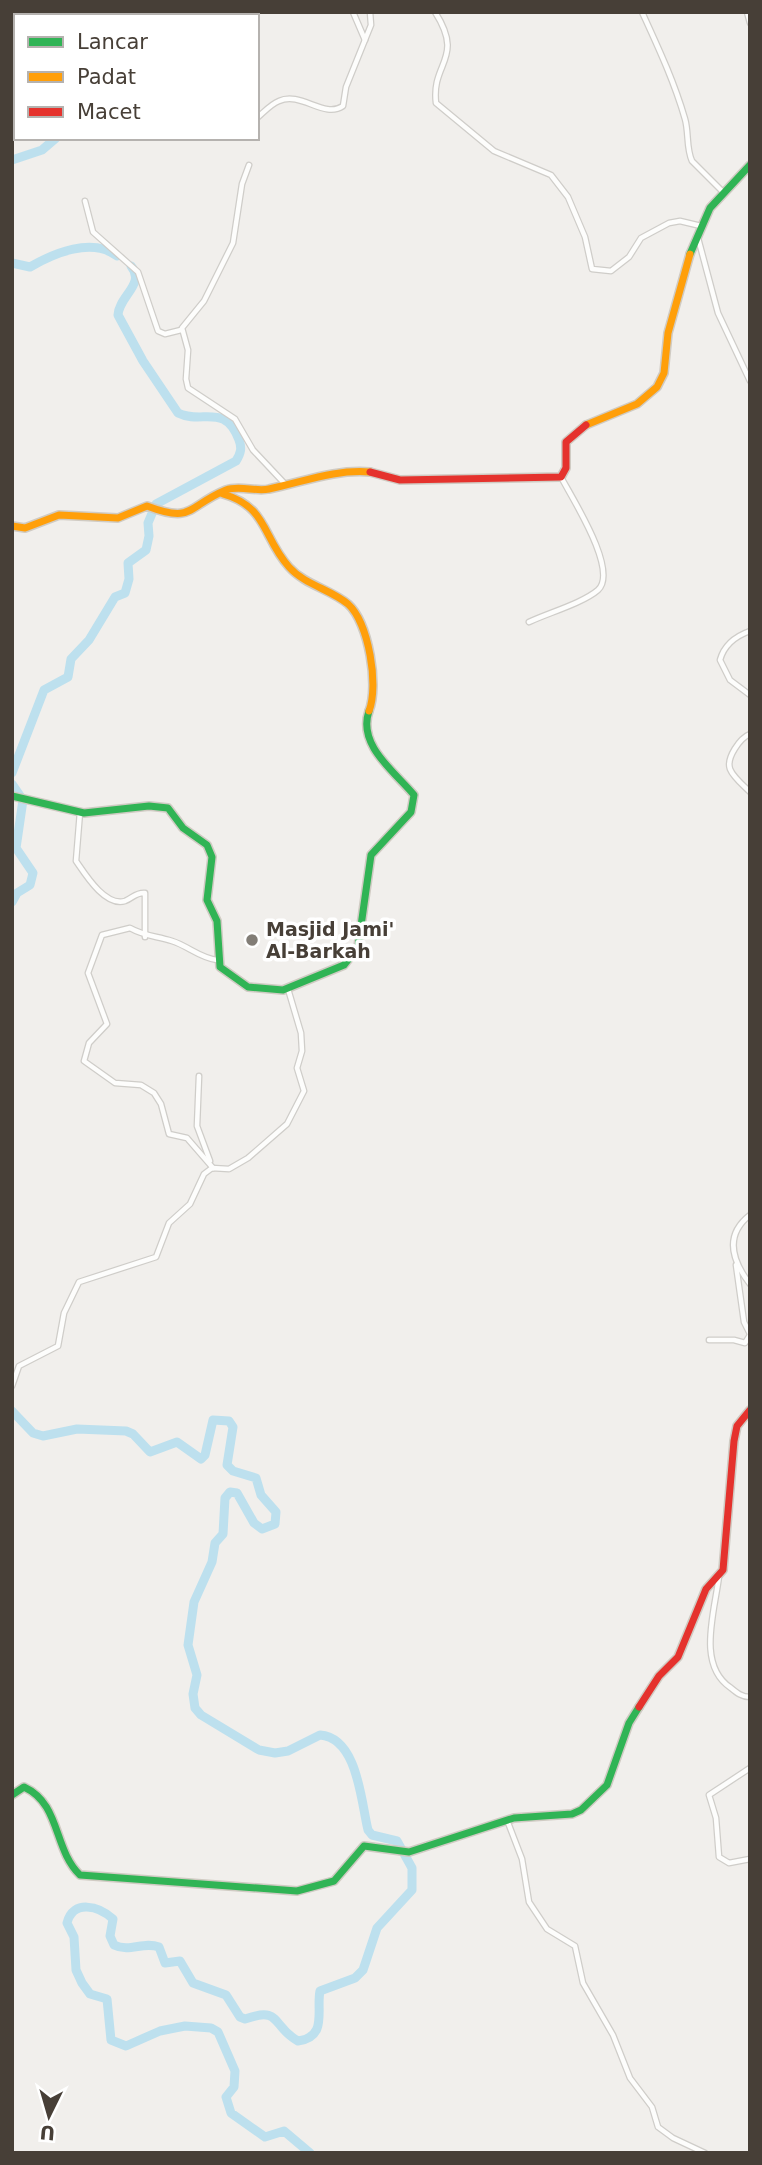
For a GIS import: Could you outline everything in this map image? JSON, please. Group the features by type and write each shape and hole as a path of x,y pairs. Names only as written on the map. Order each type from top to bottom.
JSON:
{"street":[{"path":"353,12 365,40"},
{"path":"259,116 277,102 287,99 327,109 340,108 345,103 346,87 371,25 370,12"},
{"path":"435,12 445,29 449,45 436,103 494,151 551,175 568,197 570,209 584,237 592,269 611,271 629,257 641,238 670,223 680,221 701,226"},
{"path":"642,12 664,55 683,110 692,161 708,180 723,192"},
{"path":"747,12 750,23"},
{"path":"85,201 93,232 138,272 158,331 165,334 181,330 207,297 233,243 242,184 249,165"},
{"path":"561,477 567,468 564,447 573,434 639,402 659,385 665,365 670,324 701,226 710,207 750,165"},
{"path":"698,238 718,313 750,381"},
{"path":"181,330 188,350 188,388 235,419 253,450 286,484"},
{"path":"12,526 25,528 59,515 118,518 151,506 170,515 183,515 232,489 267,490 355,471 411,481 561,477"},
{"path":"529,622 596,592 604,578 602,558 561,477"},
{"path":"19,798 96,813 149,805 166,807 183,828 206,844 213,861 207,900 217,921 217,960 221,969 248,987 288,989 312,976 344,965 358,947 371,855 411,812 414,795 384,764 366,729 373,691 370,665 356,614 336,596 305,581 289,568 261,515 240,498 223,494"},
{"path":"750,631 735,638 723,650 720,660 730,680 750,695"},
{"path":"750,734 741,739 730,764 731,771 750,792"},
{"path":"80,812 76,861 112,900 122,902 139,893 145,893 145,937"},
{"path":"213,1168 187,1138 169,1134 161,1104 154,1093 142,1085 115,1083 84,1061 89,1043 107,1024 88,974 100,938 126,928 145,937 169,940 205,958 217,960"},
{"path":"12,1386 19,1366 58,1346 64,1313 79,1282 156,1257 170,1223 190,1204 203,1175 213,1168 229,1169 245,1160 288,1122 293,1107 304,1093 297,1068 301,1043 288,989"},
{"path":"199,1076 197,1127 201,1144 213,1168"},
{"path":"709,1340 745,1343 750,1334 744,1322 733,1255 736,1233 750,1215"},
{"path":"736,1265 750,1284"},
{"path":"12,1795 24,1787 40,1796 71,1867 85,1876 297,1891 334,1881 364,1846 406,1852 507,1820 577,1813 607,1785 629,1723 659,1676 678,1657 706,1589 724,1565 736,1434 740,1421 750,1410"},
{"path":"719,1575 711,1647 714,1672 720,1681 743,1696 750,1697"},
{"path":"750,1768 712,1791 709,1799 716,1818 719,1857 729,1863 750,1859"},
{"path":"507,1820 522,1859 529,1902 547,1928 575,1946 583,1983 614,2037 629,2078 652,2107 658,2127 673,2138 705,2153"}],"waterway":[{"path":"12,160 42,150 54,140"},
{"path":"12,263 30,267 61,252 85,247 107,250 117,256"},
{"path":"12,773 44,690 68,677 71,659 89,640 115,597 125,593 129,579 128,563 146,550 148,523 156,504 236,461 240,453 239,440 227,421 178,413 143,361 118,315 119,308 134,284 135,272 131,266"},
{"path":"12,784 23,800 16,848 33,873 30,885 17,893 12,902"},
{"path":"12,1411 33,1433 43,1436 77,1429 126,1431 133,1434 150,1452 177,1442 201,1459 205,1455 213,1420 229,1421 233,1427 227,1465 233,1471 256,1478 261,1495 276,1512 275,1524 262,1529 254,1523 237,1493 230,1492 225,1498 223,1534 215,1543 212,1562 194,1602 188,1645 197,1675 193,1694 195,1708 201,1715 259,1750 275,1753 288,1751 320,1735 333,1739 343,1747 356,1773 368,1830 372,1835 397,1841 412,1868 412,1890 377,1928 363,1970 355,1978 320,1991 317,2028 314,2034 298,2041 271,2016 245,2019 240,2017 226,1995 193,1983 180,1961 165,1963 159,1947 147,1945 126,1948 114,1945 110,1936 113,1919 107,1914 94,1908 80,1908 70,1915 67,1923 74,1937 76,1970 82,1983 90,1994 107,1999 111,2040 126,2046 160,2031 185,2026 211,2028 218,2032 235,2071 234,2087 226,2097 231,2113 265,2137 284,2131 310,2153"}],"traffic: fast":[{"path":"690,254 710,208 750,165"},
{"path":"12,796 84,813 149,806 168,808 183,828 207,845 212,857 207,900 217,921 220,967 248,987 283,990 344,965 358,947 371,855 411,812 414,795 380,757 368,735 369,711"},
{"path":"12,1795 24,1787 45,1804 65,1853 80,1875 297,1891 334,1881 364,1846 409,1852 514,1818 572,1814 581,1810 607,1785 629,1723 639,1707"}],"traffic: slow":[{"path":"586,425 637,404 657,387 664,373 668,333 690,254"},
{"path":"12,526 25,528 59,515 118,518 147,506 182,513 226,490 264,490 332,474 370,472"},
{"path":"223,494 238,500 257,515 280,556 295,573 341,599 355,613 362,625 370,655 373,686 369,711"}],"traffic: jam":[{"path":"370,472 400,480 561,477 566,468 566,442 586,425"},
{"path":"639,1707 659,1676 678,1657 706,1589 723,1570 734,1441 737,1426 750,1410"}],"place":[{"name":"Masjid Jami' Al-Barkah","path":"252,940"}]}
